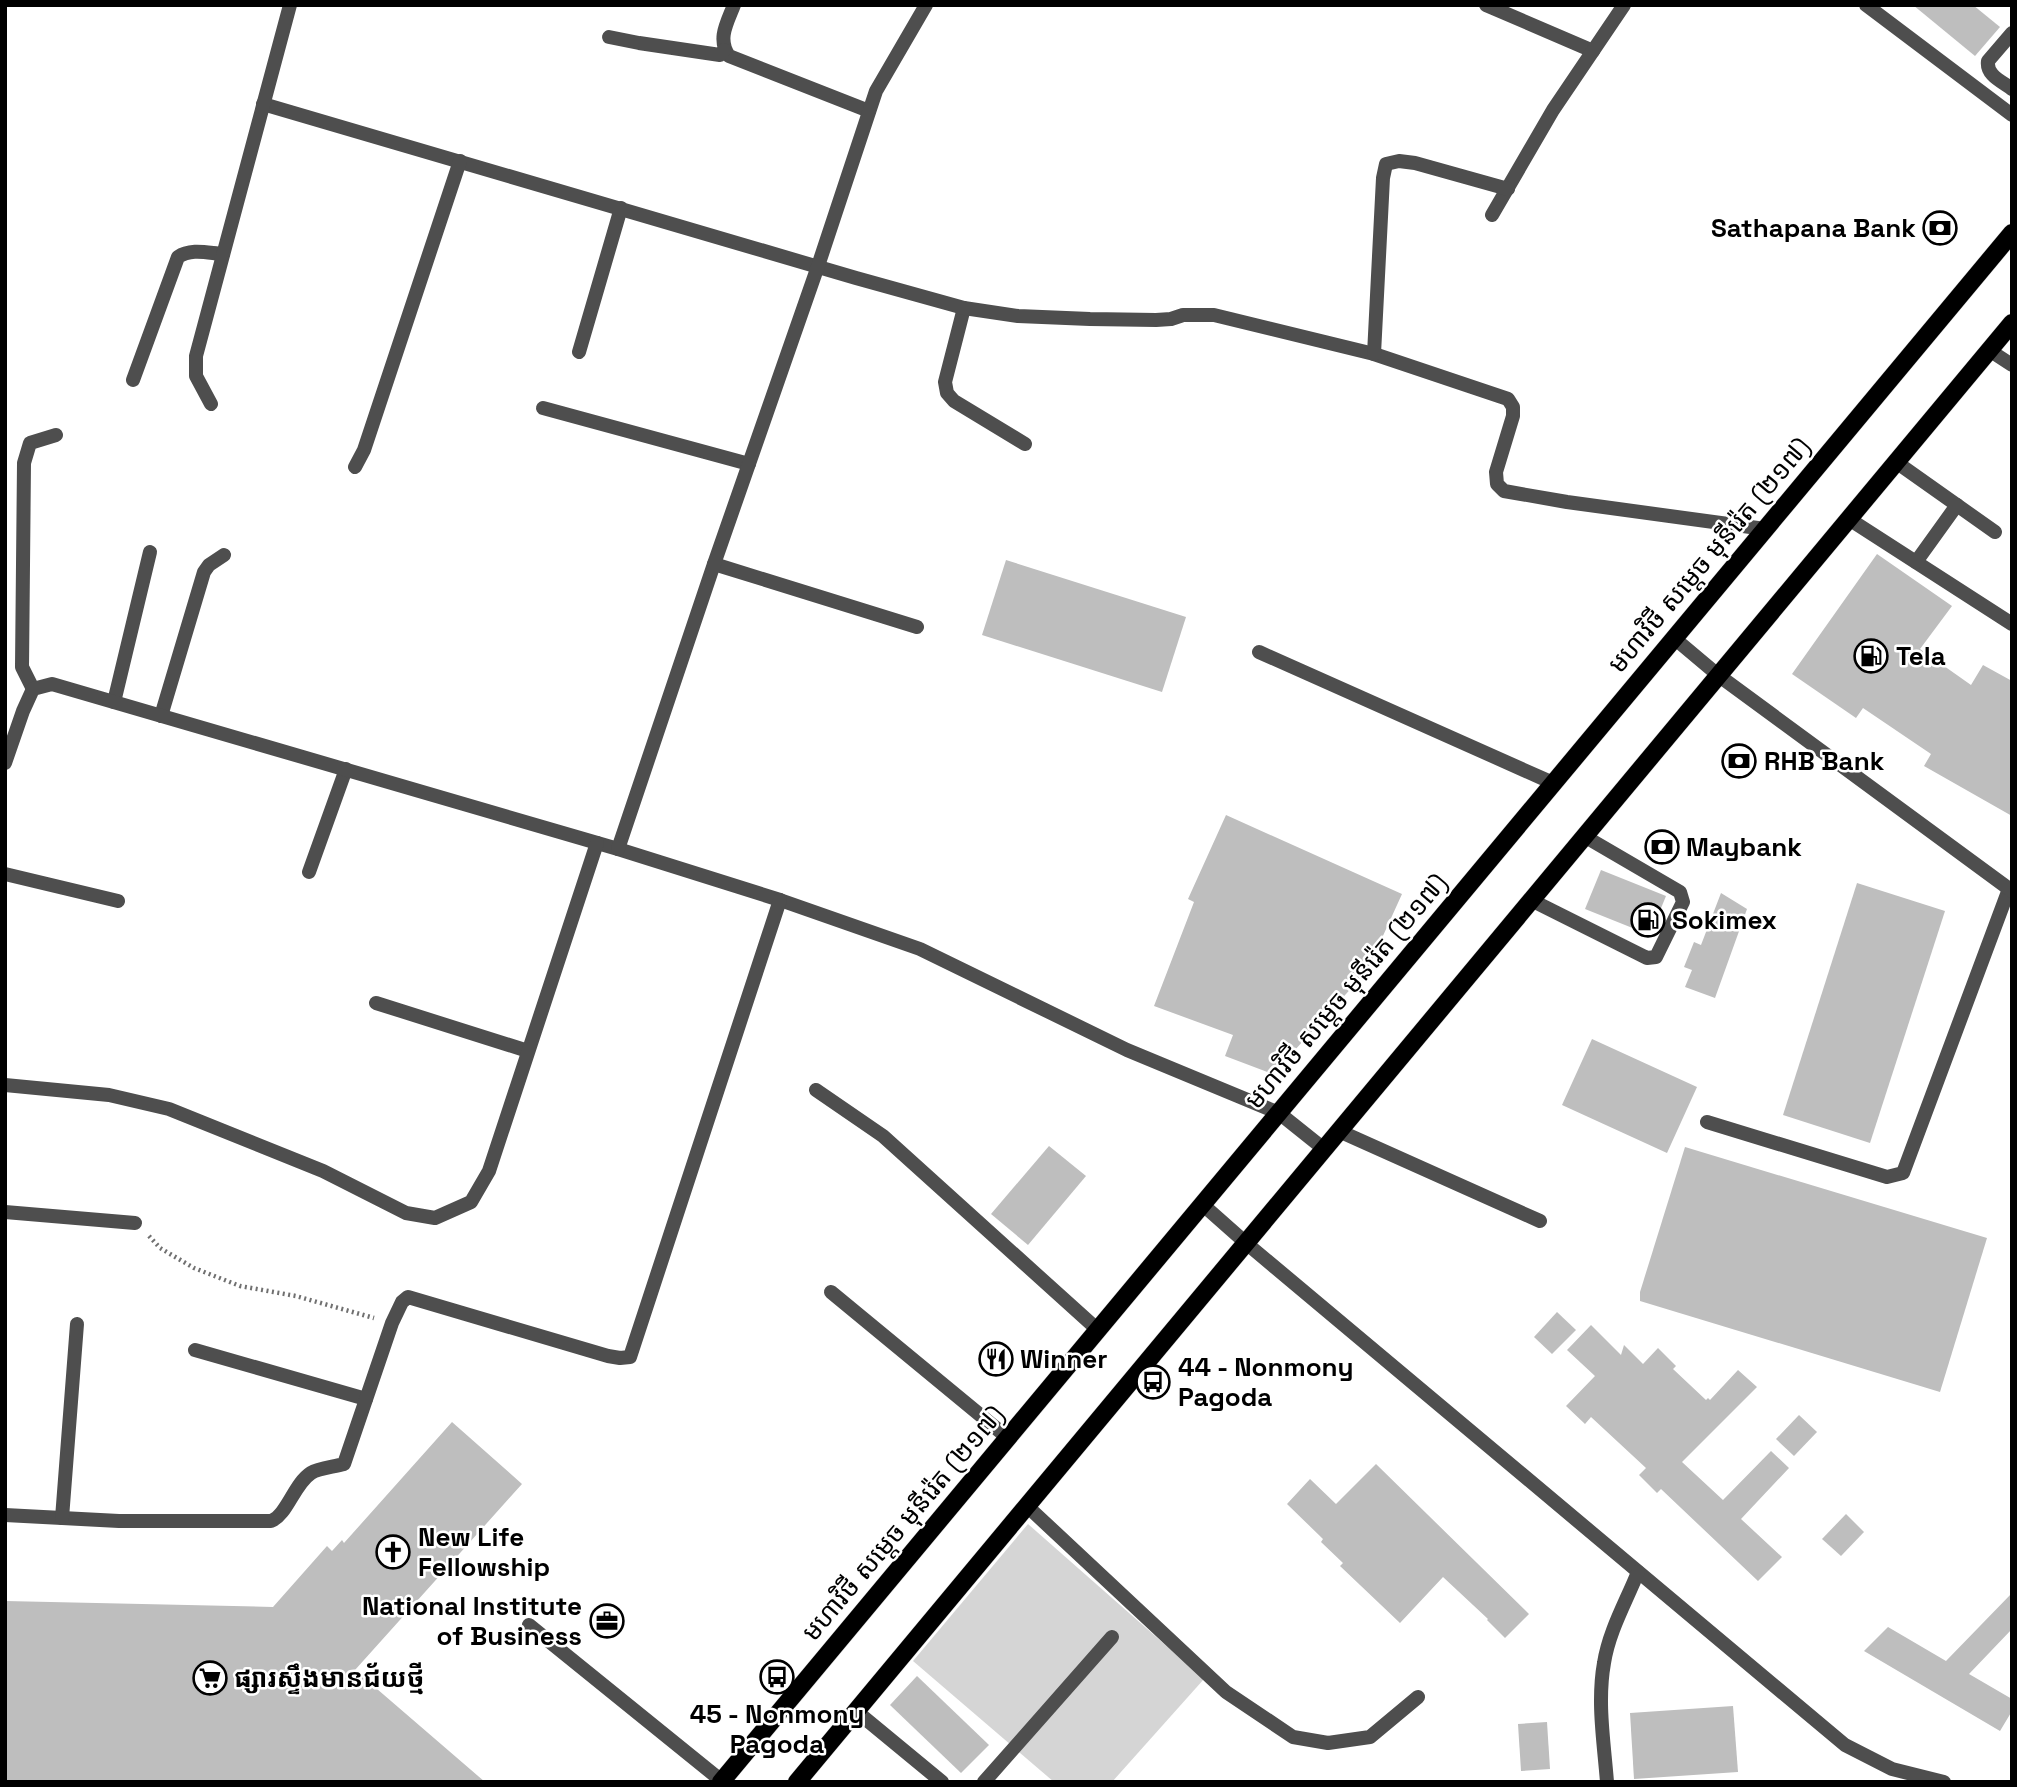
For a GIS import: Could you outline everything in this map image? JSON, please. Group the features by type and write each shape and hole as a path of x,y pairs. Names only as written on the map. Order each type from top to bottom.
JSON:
{"main road":[{"name":"មហាវិថី សម្តេច មុនីរ៉េត (២១៧)","path":"722,1781 2012,233"},
{"path":"797,1782 2012,323"}],"street":[{"path":"211,404 196,376 195,363 289,5"},
{"path":"734,5 722,38 724,50 729,56 869,111"},
{"path":"618,849 876,91 926,5"},
{"path":"1486,5 1593,51"},
{"path":"1492,215 1553,110 1624,5"},
{"path":"1866,5 2012,115"},
{"path":"2012,33 1988,61 1987,66 1989,72 2012,89"},
{"path":"609,37 720,55 724,50"},
{"path":"263,104 964,308 1018,316 1090,319 1156,320 1183,315 1214,314 1374,355 1511,402 1513,416 1496,472 1497,484 1504,491 1765,529"},
{"path":"355,467 368,437 460,161"},
{"path":"1374,355 1383,178 1386,164 1399,161 1415,163 1508,189"},
{"path":"579,352 621,208"},
{"path":"133,380 178,257 191,251 223,254"},
{"path":"964,308 945,382 947,393 954,401 1025,444"},
{"path":"1989,350 2012,365"},
{"path":"542,408 749,464"},
{"path":"33,689 22,667 24,463 30,443 56,435"},
{"path":"1896,462 1995,532"},
{"path":"1916,562 1957,505"},
{"path":"1849,519 2012,624"},
{"path":"114,702 150,552"},
{"path":"161,716 204,572 224,555"},
{"path":"714,564 916,627"},
{"path":"1674,638 1718,676 2010,890 1903,1172 1887,1177 1707,1122"},
{"path":"1259,652 1553,783"},
{"path":"33,689 52,684 346,769 618,849 780,900 920,949 1127,1049 1279,1113 1324,1149"},
{"path":"5,763 33,689"},
{"path":"309,872 346,769"},
{"path":"1531,900 1647,958 1657,957 1683,902 1680,892 1584,836"},
{"path":"5,1085 109,1095 169,1109 323,1171 407,1213 435,1218 471,1202 489,1171 597,843"},
{"path":"5,874 118,901"},
{"path":"5,1515 167,1521 277,1519 296,1488 312,1472 344,1464 392,1323 402,1302 409,1297 608,1356 630,1357 780,900"},
{"path":"376,1003 528,1051"},
{"path":"816,1090 883,1136 1098,1330"},
{"path":"1339,1131 1540,1221"},
{"path":"1202,1204 1844,1745 1892,1769 1944,1782"},
{"path":"5,1212 135,1223"},
{"path":"831,1292 1008,1438"},
{"path":"62,1518 77,1324"},
{"path":"195,1350 366,1399"},
{"path":"1027,1506 1226,1692 1293,1737 1328,1743 1370,1737 1418,1697"},
{"path":"1607,1782 1601,1694 1604,1663 1609,1639 1638,1573"},
{"path":"529,1625 722,1781"},
{"path":"984,1782 1112,1637"},
{"path":"856,1711 942,1782"}],"path":[{"path":"135,1223 160,1248 194,1268 240,1286 296,1296 392,1323"}],"shaded area":[{"path":"1028,1524 1204,1679 1112,1782 1054,1782 913,1661"}],"building":[{"path":"1913,5 1973,5 2000,27 1975,56"},
{"path":"1877,554 1952,606 1920,649 1971,685 1983,665 2012,681 2012,816 1924,766 1931,754 1863,708 1856,718 1792,674"},
{"path":"1006,560 1186,617 1162,692 982,635"},
{"path":"1226,815 1402,894 1367,971 1273,1074 1225,1056 1233,1035 1154,1006 1194,902 1188,899"},
{"path":"1601,870 1666,896 1650,935 1585,909"},
{"path":"1857,883 1945,911 1870,1143 1783,1115"},
{"path":"1721,893 1747,909 1715,998 1685,987 1692,970 1684,967 1694,942 1701,945"},
{"path":"1592,1039 1697,1087 1667,1153 1562,1105"},
{"path":"1049,1146 1086,1176 1028,1245 991,1214"},
{"path":"1685,1147 1987,1238 1940,1392 1640,1301 1640,1292"},
{"path":"1557,1312 1576,1330 1552,1354 1534,1337"},
{"path":"1591,1325 1621,1355 1624,1345 1643,1364 1658,1348 1676,1366 1673,1369 1706,1400 1710,1400 1738,1370 1757,1387 1682,1462 1723,1500 1771,1451 1789,1468 1741,1519 1782,1557 1758,1581 1661,1489 1657,1493 1639,1475 1646,1468 1591,1417 1585,1424 1566,1406 1595,1376 1567,1350"},
{"path":"1799,1415 1817,1432 1794,1456 1776,1439"},
{"name":"ផ្សារស្ទឹងមានជ័យថ្មី","path":"452,1422 522,1484 355,1670 485,1782 5,1782 5,1601 273,1607 327,1546 332,1551 342,1540 344,1543"},
{"path":"1376,1464 1529,1614 1505,1638 1443,1577 1400,1623 1340,1566 1343,1563 1321,1542 1323,1539 1287,1504 1310,1479 1336,1504"},
{"path":"1846,1514 1864,1532 1841,1556 1822,1539"},
{"path":"2012,1593 2012,1629 1969,1674 2012,1699 2012,1711 2000,1731 1864,1651 1888,1627 1946,1661"},
{"path":"917,1676 989,1745 961,1773 890,1705"},
{"path":"1733,1706 1738,1772 1634,1779 1630,1713"},
{"path":"1547,1722 1550,1769 1521,1771 1518,1724"}],"place":[{"name":"Sathapana Bank","path":"1940,228"},
{"name":"Tela","path":"1871,656"},
{"name":"RHB Bank","path":"1739,761"},
{"name":"Maybank","path":"1662,847"},
{"name":"Sokimex","path":"1648,920"},
{"name":"Winner","path":"996,1359"},
{"name":"44 - Nonmony Pagoda","path":"1153,1382"},
{"name":"New Life Fellowship","path":"393,1552"},
{"name":"National Institute of Business","path":"607,1621"},
{"name":"45 - Nonmony Pagoda","path":"777,1677"},
{"name":"ផ្សារស្ទឹងមានជ័យថ្មី","path":"210,1678"}]}
